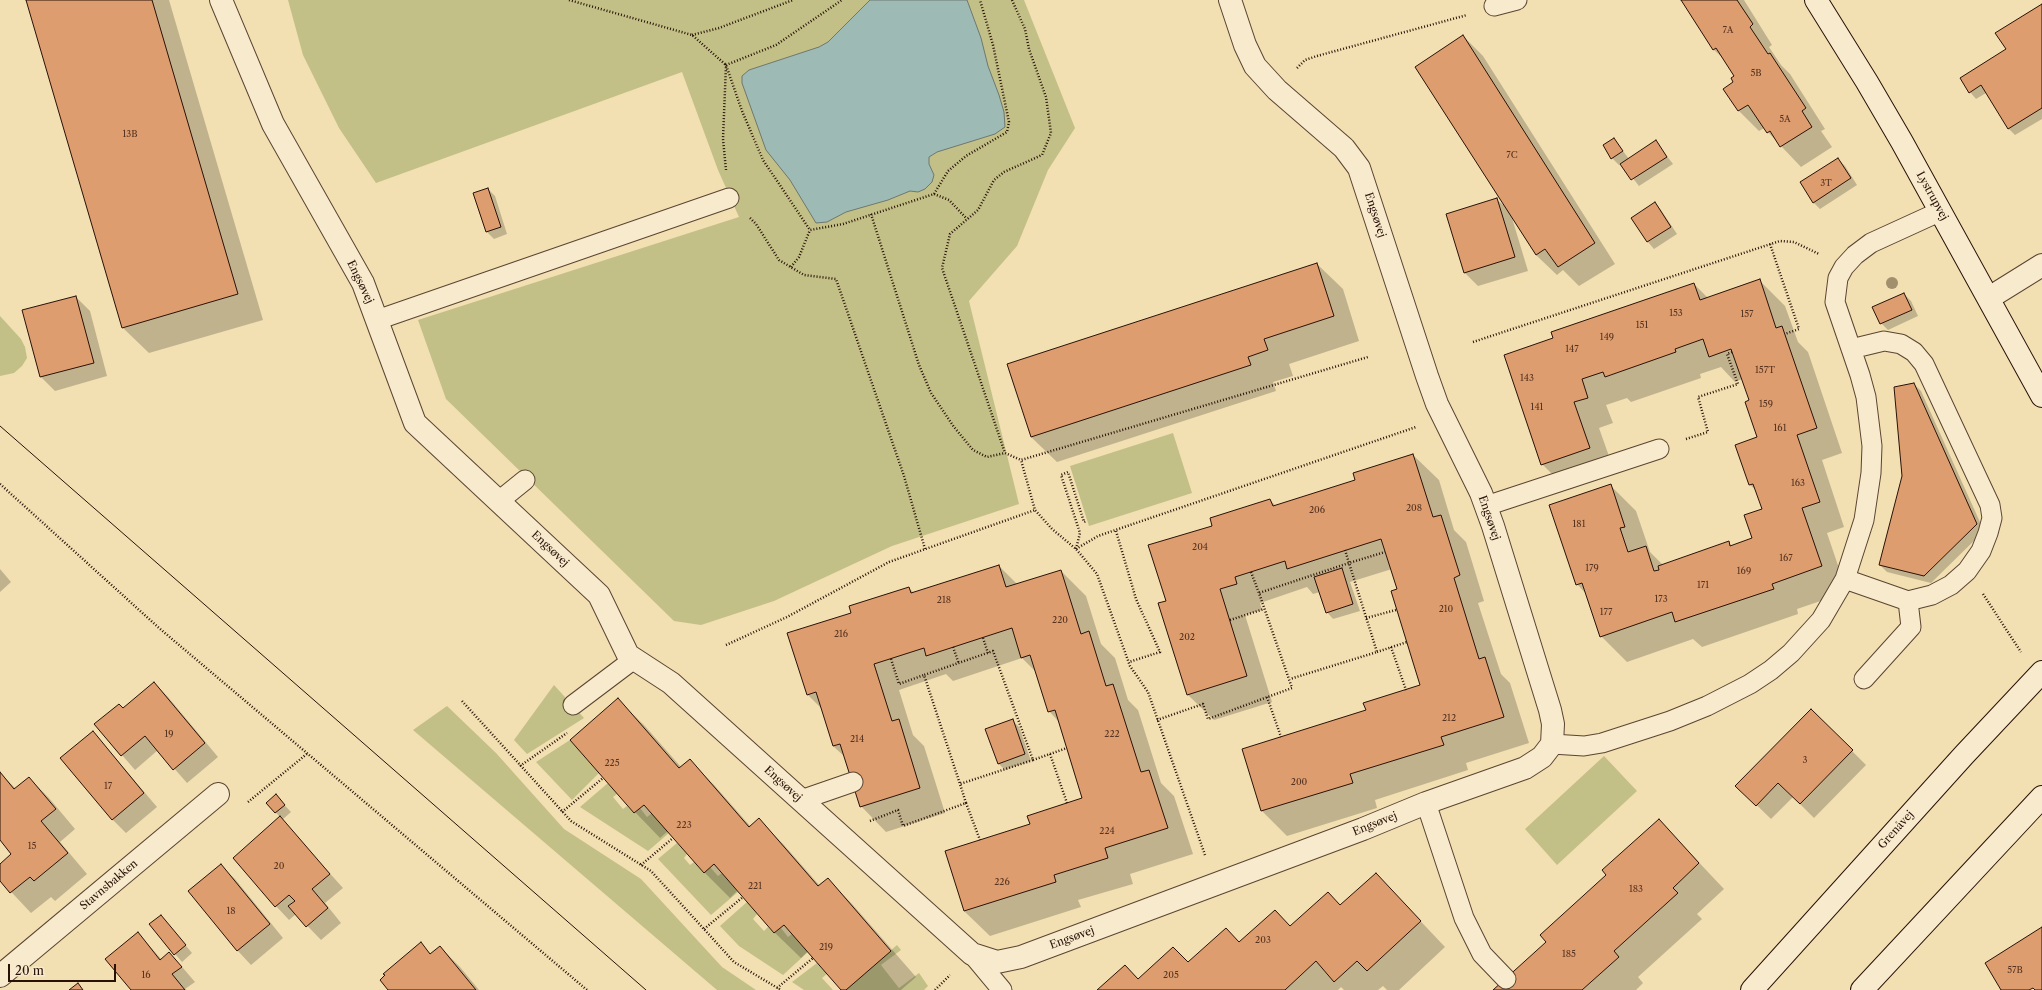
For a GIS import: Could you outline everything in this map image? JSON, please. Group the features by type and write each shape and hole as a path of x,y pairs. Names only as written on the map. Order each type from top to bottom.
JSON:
{"street":[{"name":"Engsøvej","path":"221,0 273,124 363,284 415,423 599,595 628,655 671,683 972,954 997,962 1021,957 1363,829 1426,803 1525,768 1542,757 1552,744 1553,724 1550,710 1486,506 1444,418 1427,376 1356,162 1344,148 1277,90 1261,74 1251,60 1230,0"},
{"name":"Lystrupvej","path":"1816,0 1867,82 1941,211 2042,396"},
{"path":"1989,298 2042,265"},
{"name":"Grenåvej","path":"1752,990 1964,755 2040,675"},
{"name":"Stavnsbakken","path":"0,976 218,794"},
{"path":"1862,990 2042,797"}],"lane":[{"path":"1494,6 1517,0"},
{"path":"377,320 728,198"},
{"path":"1552,744 1584,746 1602,743 1670,721 1729,696 1771,670 1791,653 1821,620 1845,579 1864,520 1869,497 1872,466 1872,446 1866,397 1835,302 1838,278 1844,266 1855,255 1871,243 1941,211"},
{"path":"1845,579 1908,601 1932,595 1951,585 1967,570 1981,551 1992,518 1990,505 1924,364 1914,352 1901,344 1884,341 1851,348"},
{"path":"1486,506 1659,449"},
{"path":"499,502 525,480"},
{"path":"1864,679 1911,627 1908,601"},
{"path":"574,705 634,659"},
{"path":"801,800 852,782"},
{"path":"1426,803 1464,918 1482,954 1506,979"},
{"path":"972,954 1002,990"}],"path":[{"path":"569,0 692,35 726,64 742,111 762,160 810,230"},
{"path":"692,35 719,28 793,0"},
{"path":"726,64 776,45 842,0"},
{"path":"934,194 948,171 966,156 1006,132 1009,122 993,45 980,0"},
{"path":"1005,452 942,268 950,234 978,210 994,180 1004,172 1042,155 1051,133 1051,119 1044,91 1029,49 1025,29 1012,0"},
{"path":"1277,90 1305,60 1461,17 1494,6"},
{"path":"726,64 722,139 728,198 756,224 779,260 804,275 836,280 904,476 925,549"},
{"path":"810,230 843,224 934,194 949,200 968,219"},
{"path":"871,214 919,365 931,393 954,427 973,450 987,457 1005,452 1021,460 1368,357"},
{"path":"791,268 799,257 810,230"},
{"path":"1473,342 1786,240 1794,242 1844,266"},
{"path":"1770,244 1798,330 1785,334"},
{"path":"1659,449 1708,432 1698,397 1738,384 1727,354 1732,352"},
{"path":"1076,549 1098,536 1444,418"},
{"path":"1021,460 1035,510 1052,529 1076,549 1097,574 1129,662 1148,692 1216,884"},
{"path":"1076,549 1080,533 1061,475 1068,472 1084,522 1087,521"},
{"path":"0,484 159,628 587,990"},
{"path":"726,645 787,617 889,562 1035,510"},
{"path":"1116,531 1136,599 1160,652 1129,662"},
{"path":"1345,550 1377,652"},
{"path":"1259,593 1385,552"},
{"path":"1967,570 2040,675"},
{"path":"1157,720 1203,704 1208,719 1292,688 1251,572"},
{"path":"1230,620 1264,609"},
{"path":"1366,618 1396,610"},
{"path":"983,638 988,653"},
{"path":"1290,679 1406,642"},
{"path":"953,647 959,664"},
{"path":"1391,647 1406,690"},
{"path":"891,659 899,684 994,651 1033,760"},
{"path":"924,675 966,803 980,840"},
{"path":"1267,697 1281,737"},
{"path":"462,701 571,821 651,871 734,962 780,990"},
{"path":"520,766 564,736"},
{"path":"960,784 1067,748"},
{"path":"246,803 308,753"},
{"path":"1050,754 1067,803"},
{"path":"562,812 603,778"},
{"path":"838,834 898,810 903,826 966,803"},
{"path":"641,865 673,838"},
{"path":"704,930 743,897"},
{"path":"777,988 813,958"}],"shaded area":[{"path":"288,0 1024,0 1075,128 1048,170 1017,246 969,301 1019,504 892,546 774,601 701,625 674,621 446,399 418,320 739,217 718,170 682,72 376,183 339,128 303,55"},
{"path":"0,316 21,339 25,347 27,358 22,366 14,373 0,376"},
{"path":"1173,433 1192,493 1089,526 1070,466"},
{"path":"554,685 584,718 527,754 514,740"},
{"path":"447,706 496,753 564,829 641,879 722,967 756,990 717,990 413,730"},
{"path":"570,740 599,773 572,800 536,762"},
{"path":"1604,756 1637,791 1557,865 1525,829"},
{"path":"608,783 617,794 613,797 623,809 627,806 634,813 640,808 647,817 652,813 669,833 648,851 580,807"},
{"path":"677,843 687,854 684,858 690,865 694,862 704,873 710,867 718,876 722,873 738,892 711,915 658,859"},
{"path":"747,902 757,914 753,919 764,931 768,927 774,933 781,928 788,937 792,934 808,952 783,975 739,946 720,926"},
{"path":"897,945 901,950 881,965 899,988 919,973 928,986 924,990 846,990"},
{"path":"817,963 827,974 822,978 833,990 804,990 792,982"}],"water":[{"path":"870,0 967,0 999,95 1004,112 1005,127 995,134 937,152 929,157 929,164 934,175 932,182 925,189 918,192 910,191 888,200 846,212 827,222 816,223 790,180 766,150 742,83 742,76 749,70 819,47 828,42"}],"building":[{"path":"26,0 152,0 238,294 122,328"},
{"path":"1681,0 1737,0 1753,24 1750,27 1768,54 1770,53 1806,108 1802,111 1812,127 1780,147 1770,131 1767,133 1748,105 1738,111 1723,89 1733,82 1731,78 1734,76 1716,48 1713,50"},
{"path":"2042,4 2042,108 2008,129 1981,85 1969,93 1960,78 2006,49 1995,33"},
{"path":"1463,35 1595,243 1558,267 1545,249 1536,255 1415,67"},
{"path":"1614,138 1623,151 1611,159 1603,145"},
{"path":"1656,140 1667,157 1631,180 1620,164"},
{"path":"1838,158 1851,178 1813,203 1800,182"},
{"path":"488,188 501,227 486,232 473,193"},
{"path":"1497,198 1515,257 1464,273 1446,214"},
{"path":"1655,202 1671,227 1647,242 1631,218"},
{"path":"1317,263 1334,316 1264,339 1268,350 1248,357 1251,365 1031,437 1007,364"},
{"path":"1760,279 1776,328 1782,326 1817,428 1797,435 1820,502 1802,508 1822,566 1772,584 1774,589 1675,622 1672,612 1600,637 1582,583 1576,585 1549,505 1611,484 1625,527 1620,528 1628,552 1646,546 1654,571 1659,570 1658,566 1729,541 1730,546 1752,538 1744,515 1762,509 1753,484 1749,485 1735,445 1757,437 1745,402 1749,400 1731,349 1709,357 1703,339 1675,349 1676,352 1605,377 1603,372 1582,379 1588,398 1574,402 1590,448 1541,465 1504,355 1553,338 1551,332 1694,283 1700,300"},
{"path":"1904,293 1912,310 1880,324 1872,307"},
{"path":"76,296 94,363 40,377 22,310"},
{"path":"1914,383 1977,524 1924,576 1879,565 1902,476 1894,387"},
{"path":"1413,454 1433,517 1441,515 1460,575 1454,578 1479,659 1485,657 1504,717 1441,737 1444,745 1350,774 1353,783 1261,811 1242,749 1366,710 1363,703 1420,685 1391,591 1397,589 1381,539 1287,569 1285,561 1235,577 1237,584 1220,589 1247,676 1187,695 1158,603 1166,601 1148,545 1212,526 1210,518 1270,499 1273,506 1355,480 1353,473"},
{"path":"999,565 1006,587 1061,570 1081,634 1089,631 1106,686 1113,684 1141,772 1149,770 1168,828 1105,848 1108,858 1054,875 1056,882 964,911 945,851 1030,824 1027,816 1082,798 1055,710 1048,712 1030,655 1021,658 1012,628 926,656 924,648 874,664 892,721 899,719 920,788 860,807 840,744 833,746 816,692 807,695 787,633 851,613 849,606 909,587 911,593"},
{"path":"1342,568 1353,604 1326,613 1314,577"},
{"path":"154,682 205,743 173,770 145,736 121,756 94,724 119,704 123,708"},
{"path":"618,698 679,768 690,759 749,827 759,818 818,886 828,878 891,951 846,990 841,990 784,925 774,933 714,864 704,873 644,805 634,813 570,740"},
{"path":"1811,709 1853,750 1800,804 1778,783 1756,806 1735,786"},
{"path":"1013,719 1025,754 998,764 985,729"},
{"path":"93,731 144,793 112,820 60,758"},
{"path":"0,772 14,789 29,777 56,809 41,821 68,853 34,881 30,877 10,893 0,881 0,864 11,854 0,840"},
{"path":"276,794 285,805 275,813 266,803"},
{"path":"280,816 330,874 312,889 328,908 306,927 288,906 295,901 289,895 275,907 233,858"},
{"path":"1659,819 1699,863 1673,888 1678,893 1614,951 1619,957 1582,990 1493,990 1546,942 1540,935 1606,875 1602,870"},
{"path":"221,864 270,924 237,951 188,891"},
{"path":"1376,873 1421,921 1367,971 1357,961 1334,982 1316,961 1285,990 1097,990 1125,965 1138,979 1173,947 1188,962 1226,928 1239,942 1275,910 1290,926 1328,892 1340,905"},
{"path":"161,915 186,945 174,955 149,924"},
{"path":"2042,927 2042,990 2035,990 2033,988 2029,990 2001,990 1985,963"},
{"path":"138,932 160,960 169,952 182,967 172,974 185,990 131,990 105,959"},
{"path":"421,942 430,954 440,946 476,990 388,990 380,980 385,975 383,974"},
{"path":"78,983 83,990 69,990"}],"tram line":[{"path":"0,426 646,990"}]}
